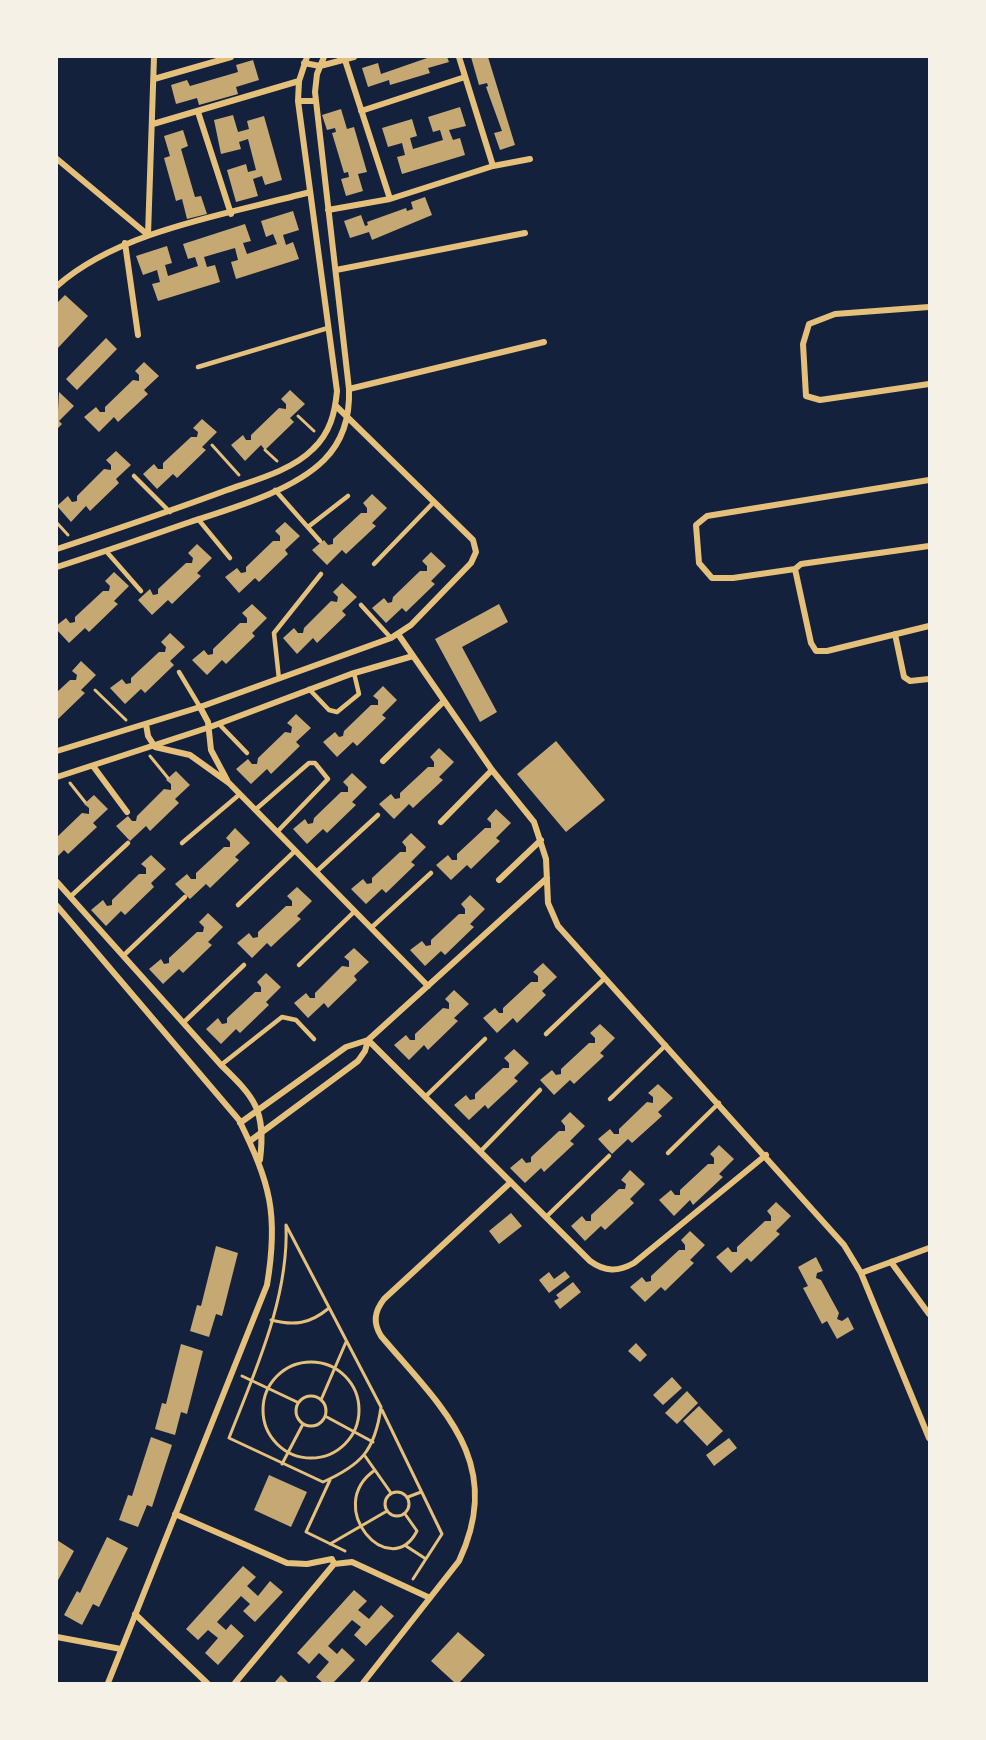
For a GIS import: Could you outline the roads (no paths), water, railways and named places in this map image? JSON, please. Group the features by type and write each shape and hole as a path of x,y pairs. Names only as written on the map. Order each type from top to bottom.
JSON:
{"street":[{"path":"148,235 154,57"},
{"path":"154,79 231,57"},
{"path":"57,567 275,490 300,478 325,459 339,439 348,417 349,389 315,101 315,83 324,57"},
{"path":"57,549 170,512 284,468 305,456 322,439 336,406 337,391 298,100 299,81 305,60 320,66 354,57"},
{"path":"459,57 493,166"},
{"path":"345,60 390,199"},
{"path":"361,111 465,77"},
{"path":"153,124 299,81"},
{"path":"298,100 315,101"},
{"path":"198,112 231,214"},
{"path":"57,159 148,235"},
{"path":"328,210 390,199 493,166 530,159"},
{"path":"57,286 83,266 125,243 310,192"},
{"path":"336,270 525,233"},
{"path":"125,243 138,335"},
{"path":"929,306 821,317 809,324 803,344 806,396 809,399 820,400 929,384"},
{"path":"349,389 544,342"},
{"path":"57,751 200,707 391,638 419,618 474,558 476,552 473,540 336,406"},
{"path":"929,480 707,516 696,525 699,563 712,578 733,578 795,568 801,564 929,546"},
{"path":"795,568 811,643 816,651 826,651 929,626"},
{"path":"398,634 492,770 523,806 541,840 547,878 546,890 552,915 834,1231 861,1273 929,1438"},
{"path":"895,634 904,677 910,681 929,679"},
{"path":"60,776 155,747 354,673 413,656"},
{"path":"383,761 444,701"},
{"path":"200,707 210,727 211,750 229,783"},
{"path":"147,724 148,736 155,747 189,755 229,783 428,986"},
{"path":"93,766 127,812"},
{"path":"441,822 492,770"},
{"path":"499,880 541,840"},
{"path":"240,1123 346,1047 368,1040 547,878"},
{"path":"57,882 221,1065 250,1093 258,1111 262,1132 260,1161"},
{"path":"57,906 240,1123 260,1161 269,1195 273,1225 272,1255 267,1285 108,1683"},
{"path":"368,1040 598,1267 616,1270 634,1263 766,1155"},
{"path":"250,1141 358,1061 365,1051 368,1040"},
{"path":"363,1683 459,1561 467,1543 476,1505 473,1466 458,1430 381,1336 375,1322 376,1313 384,1299 511,1182"},
{"path":"861,1273 929,1248"},
{"path":"891,1262 929,1314"},
{"path":"175,1514 287,1563 307,1564 332,1559 334,1564"},
{"path":"235,1683 334,1564 352,1562 430,1598"},
{"path":"135,1614 207,1683"},
{"path":"57,1637 121,1649"}],"lane":[{"path":"198,367 328,328"},
{"path":"134,476 170,512"},
{"path":"275,490 320,541"},
{"path":"308,527 348,496"},
{"path":"374,564 434,502"},
{"path":"198,519 230,558"},
{"path":"106,551 141,591"},
{"path":"279,679 274,633 321,574"},
{"path":"361,605 391,638"},
{"path":"179,672 200,707"},
{"path":"309,690 329,710 337,712 358,694 354,673"},
{"path":"219,724 247,753"},
{"path":"255,810 309,763 315,763 327,775 328,779 277,832"},
{"path":"182,843 240,794"},
{"path":"316,872 378,815"},
{"path":"70,897 128,843"},
{"path":"238,905 295,851"},
{"path":"371,928 431,873"},
{"path":"123,956 185,897"},
{"path":"299,966 355,911"},
{"path":"183,1023 244,965"},
{"path":"546,1034 605,977"},
{"path":"221,1065 282,1017 296,1020 314,1039"},
{"path":"425,1097 485,1039"},
{"path":"610,1099 666,1045"},
{"path":"480,1152 540,1090"},
{"path":"668,1153 719,1103"},
{"path":"546,1217 609,1156"}]}
